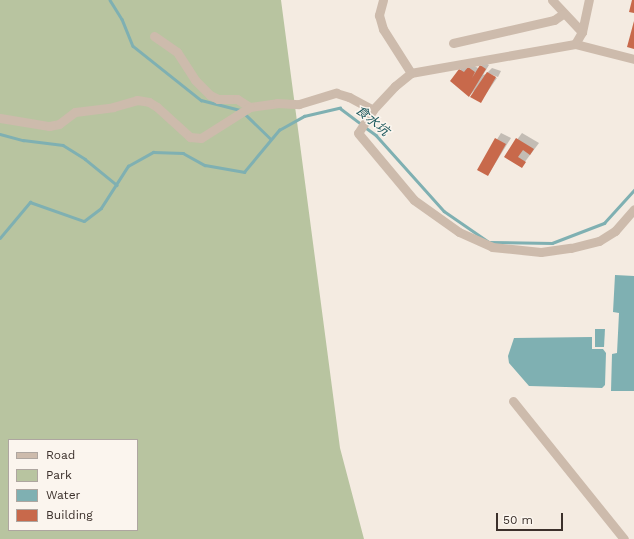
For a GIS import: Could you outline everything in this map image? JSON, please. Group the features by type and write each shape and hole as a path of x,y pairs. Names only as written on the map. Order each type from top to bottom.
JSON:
{"street":[{"path":"383,0 379,15 382,29 411,73"},
{"path":"552,0 563,14 582,32"},
{"path":"575,44 582,32 589,0"},
{"path":"452,43 554,20 563,14"},
{"path":"154,36 177,52 196,80 210,95 218,99 238,99 246,110"},
{"path":"634,59 575,44 411,73 395,86 373,110 358,133 414,200 459,232 492,247 541,252 571,248 599,241 615,231 634,209"},
{"path":"0,118 49,126 59,124 75,112 113,107 137,100 150,102 190,137 201,138 246,110 277,103 299,104 336,93 349,97 373,110"},
{"path":"513,402 624,539"}],"green space":[{"path":"0,0 281,0 340,448 364,539 0,539"}],"water":[{"path":"615,275 634,276 634,391 611,391 612,354 617,353 619,313 613,312"},
{"path":"595,329 605,329 604,347 595,347"},
{"path":"592,337 592,349 603,349 606,353 605,385 602,388 529,386 509,363 508,356 514,338"}],"building":[{"path":"632,0 634,0 634,13 629,12"},
{"path":"634,21 634,49 627,47"},
{"path":"480,65 486,69 469,97 450,81 459,69 464,72 468,67 475,72 472,78"},
{"path":"487,72 496,77 481,103 470,97"},
{"path":"495,138 506,144 488,176 477,170"},
{"path":"516,138 534,149 530,155 523,150 518,157 526,162 522,168 504,157"}],"waterway":[{"path":"110,0 122,19 133,46 201,100 240,110"},
{"name":"食水坑","path":"0,238 30,202 84,221 101,208 128,166 153,152 183,153 205,165 244,172 279,130 304,116 340,108 361,124"},
{"path":"244,113 271,139"},
{"name":"食水坑","path":"365,127 376,135 444,211 489,242 552,243 604,223 634,190"},
{"path":"0,134 23,140 63,145 85,159 117,185"}]}
